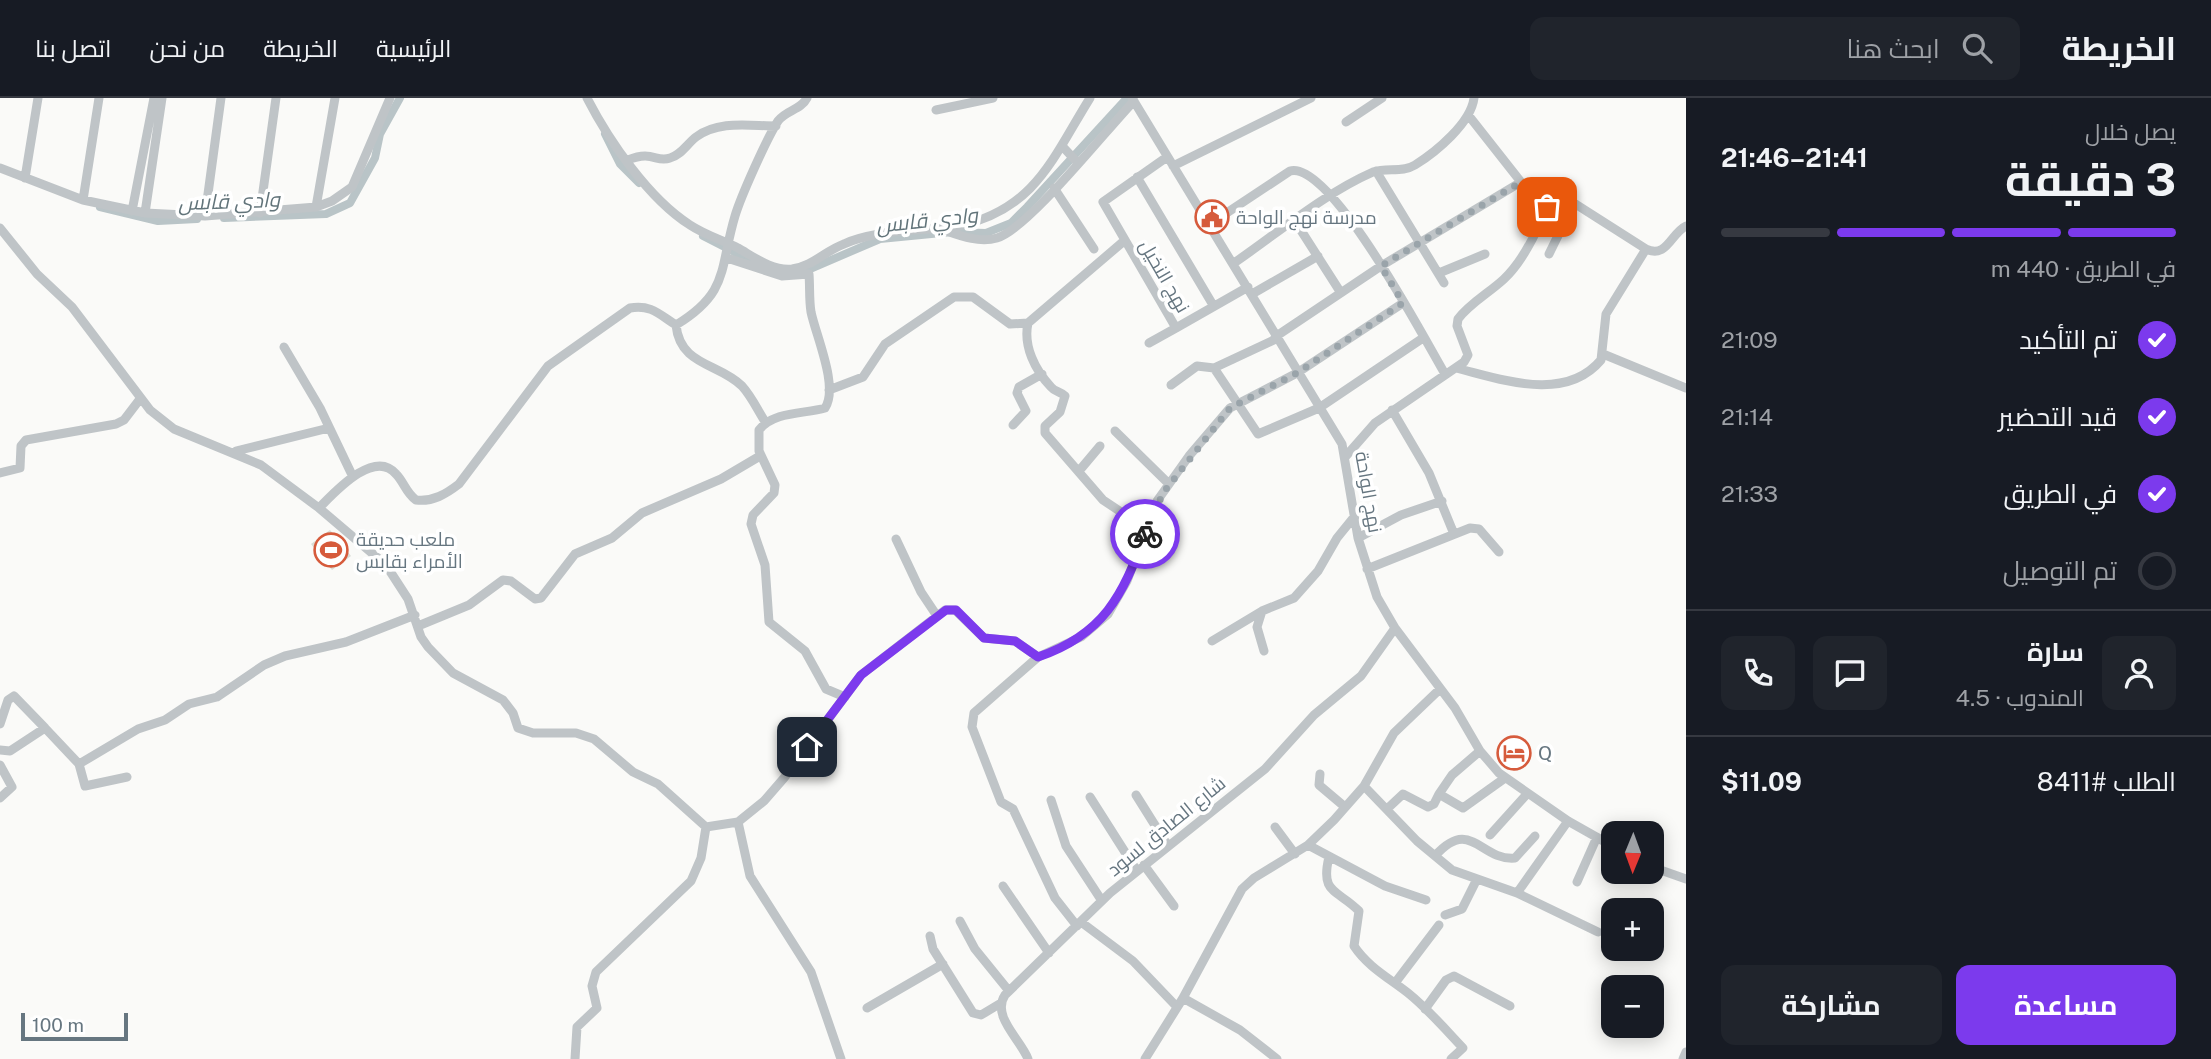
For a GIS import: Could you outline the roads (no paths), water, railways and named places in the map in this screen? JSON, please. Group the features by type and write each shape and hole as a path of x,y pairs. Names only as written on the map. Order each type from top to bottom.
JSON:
{"street":[{"path":"25,178 38,98"},
{"path":"83,200 99,98"},
{"path":"132,211 154,98"},
{"path":"145,213 162,98"},
{"path":"205,216 221,98"},
{"path":"260,214 276,98"},
{"path":"316,206 335,98"},
{"path":"0,168 83,200 145,213 205,216 260,214 316,206 332,201 352,187 390,98"},
{"path":"587,98 607,133 644,183 676,215 774,267 788,269 812,263 841,244 865,237 896,231 941,229 972,222 1010,206 1037,183 1063,146 1090,98"},
{"path":"677,325 704,307 720,280 739,204 776,126 784,116 802,106 807,98"},
{"path":"936,110 993,98"},
{"path":"1174,166 1311,98"},
{"path":"1346,122 1382,98"},
{"path":"1234,263 1333,195 1376,171 1411,167 1469,116 1474,98"},
{"path":"941,229 966,238 995,239 1015,230 1026,221 1133,99"},
{"name":"نهج الواحة","path":"1133,99 1234,263 1275,338 1337,434 1346,456 1354,517 1367,569 1377,597 1395,628 1470,731 1480,751 1505,779 1601,839"},
{"path":"1469,116 1521,182 1535,190 1552,193 1574,203 1646,249 1654,252 1663,250 1679,230 1686,226"},
{"path":"628,160 643,154 663,159 673,157 696,137 716,127 776,126"},
{"path":"1063,146 1077,162"},
{"path":"1167,157 1137,177 1213,306"},
{"path":"1210,224 1290,171 1298,169 1311,176 1333,195 1381,266 1445,374"},
{"path":"1376,171 1444,283"},
{"name":"نهج النخيل","path":"1137,177 1104,199 1103,206 1175,328 1213,306 1250,291 1318,256"},
{"path":"1171,386 1197,366 1214,368 1275,338 1381,266 1521,182"},
{"path":"1054,188 1094,249"},
{"path":"1346,456 1375,423 1457,368 1468,355 1457,326 1458,319 1520,262 1529,240 1544,218 1552,193"},
{"path":"1549,254 1574,203"},
{"path":"1296,221 1341,293"},
{"path":"0,228 37,274 72,307 140,399 174,429 261,465 319,508 386,565 408,598 428,646 453,673 503,700 513,713 518,728 533,733 576,733 594,739 633,772 658,784 706,827"},
{"path":"830,390 863,377 885,344 954,297 973,298 1010,324 1028,323 1124,241"},
{"path":"1457,368 1527,383 1556,385 1584,374 1595,367 1603,354 1603,323 1606,314 1646,249"},
{"path":"1439,273 1485,254"},
{"path":"727,258 782,276 809,274 811,312 830,390 825,408 804,409 766,423 760,430 760,456 775,485 773,496 757,510 751,524 765,565 770,596 766,616 774,627 805,651 826,689 845,697"},
{"path":"1177,1007 1133,961 1079,924 1055,898 1013,809 1001,802 972,727 974,713 1038,657 1082,637 1108,614 1127,581 1150,520 1169,484 1217,421 1236,402 1297,373 1403,303"},
{"path":"319,508 354,477 383,465 396,473 415,500 433,499 448,493 459,484 548,366 561,355 630,308 654,309 677,325"},
{"path":"1028,323 1025,342 1052,388 1062,392 1066,399 1060,412 1045,426 1045,433 1094,490 1114,507 1150,520"},
{"path":"677,325 677,334 689,354 697,362 740,385 766,423"},
{"path":"1149,343 1175,328"},
{"path":"1214,368 1259,434 1320,408 1423,338"},
{"path":"284,347 354,477"},
{"path":"1603,354 1686,388"},
{"path":"1013,425 1026,411 1017,393 1019,387 1042,373"},
{"path":"0,473 20,468 21,446 26,440 116,424 124,420 140,399"},
{"path":"1392,410 1442,501 1454,534"},
{"path":"233,452 329,428"},
{"path":"1115,431 1169,484"},
{"path":"1079,471 1100,446"},
{"path":"418,626 469,605 503,580 511,581 535,599 541,598 575,554 612,538 642,513 721,479 760,456"},
{"path":"1358,538 1401,515 1442,501"},
{"path":"1212,640 1303,591 1354,517"},
{"path":"1367,569 1470,528 1479,529 1499,552"},
{"path":"896,539 921,592 937,616"},
{"path":"706,827 738,822 764,801 861,675 937,616 952,608 984,638 1015,641 1038,657"},
{"path":"1262,611 1257,627 1264,651"},
{"path":"79,764 138,729 164,720 189,704 217,697 264,665 285,656 346,642 415,615"},
{"name":"شارع الصادق لسود","path":"1001,1003 1102,901 1265,769 1314,715 1361,676 1395,628"},
{"path":"1145,1059 1183,998 1242,889 1261,873 1308,845 1364,786 1391,737 1440,689"},
{"path":"0,724 8,700 13,696 79,764 85,786 127,776"},
{"path":"0,750 10,751 45,728"},
{"path":"1387,809 1403,794 1428,807 1434,804 1452,775 1480,751"},
{"path":"0,765 12,787 0,798"},
{"path":"1320,774 1319,785 1345,807"},
{"path":"1439,794 1463,808 1505,779"},
{"path":"1364,786 1452,870 1517,893 1598,932"},
{"path":"1490,835 1527,794"},
{"path":"1136,795 1168,846"},
{"path":"1090,797 1140,868 1174,906"},
{"path":"1051,800 1066,846 1102,901"},
{"path":"1517,893 1568,821"},
{"path":"738,822 750,876 775,910 811,972 841,1059"},
{"path":"575,1059 577,1027 597,1008 592,986 596,972 691,881 701,858 706,827"},
{"path":"1275,827 1295,855"},
{"path":"1435,856 1450,842 1462,839 1506,858 1515,858 1535,836"},
{"path":"1577,882 1597,837"},
{"path":"1308,845 1385,886 1426,900"},
{"path":"1329,857 1325,878 1328,886 1359,911 1354,946 1371,967 1424,1009 1463,1048 1451,1059"},
{"path":"1664,871 1686,879"},
{"path":"1445,915 1462,909 1478,880"},
{"path":"1003,886 1049,953"},
{"path":"960,920 975,949 1010,991"},
{"path":"1395,984 1439,925"},
{"path":"930,936 933,949 974,1013 981,1015 1001,1003 1004,1018 1028,1059"},
{"path":"867,1007 943,964"},
{"path":"1424,1009 1446,980 1454,976 1510,1006"},
{"path":"1183,998 1240,1030 1277,1059"},
{"path":"1683,1059 1686,1052"}],"waterway":[{"name":"وادي قابس","path":"224,218 326,214 350,203 375,158 380,134 400,98"},
{"name":"وادي قابس","path":"803,272 880,239 952,232 986,233 1011,223 1127,98"},
{"name":"وادي قابس","path":"605,134 620,164 639,183"},
{"name":"وادي قابس","path":"100,207 158,221 197,219"},
{"name":"وادي قابس","path":"703,236 754,262"}],"place":[{"name":"مدرسة نهج الواحة","path":"1212,217"},
{"name":"ملعب حديقة الأمراء بقابس","path":"331,550"},
{"name":"Q","path":"1514,753"}]}
